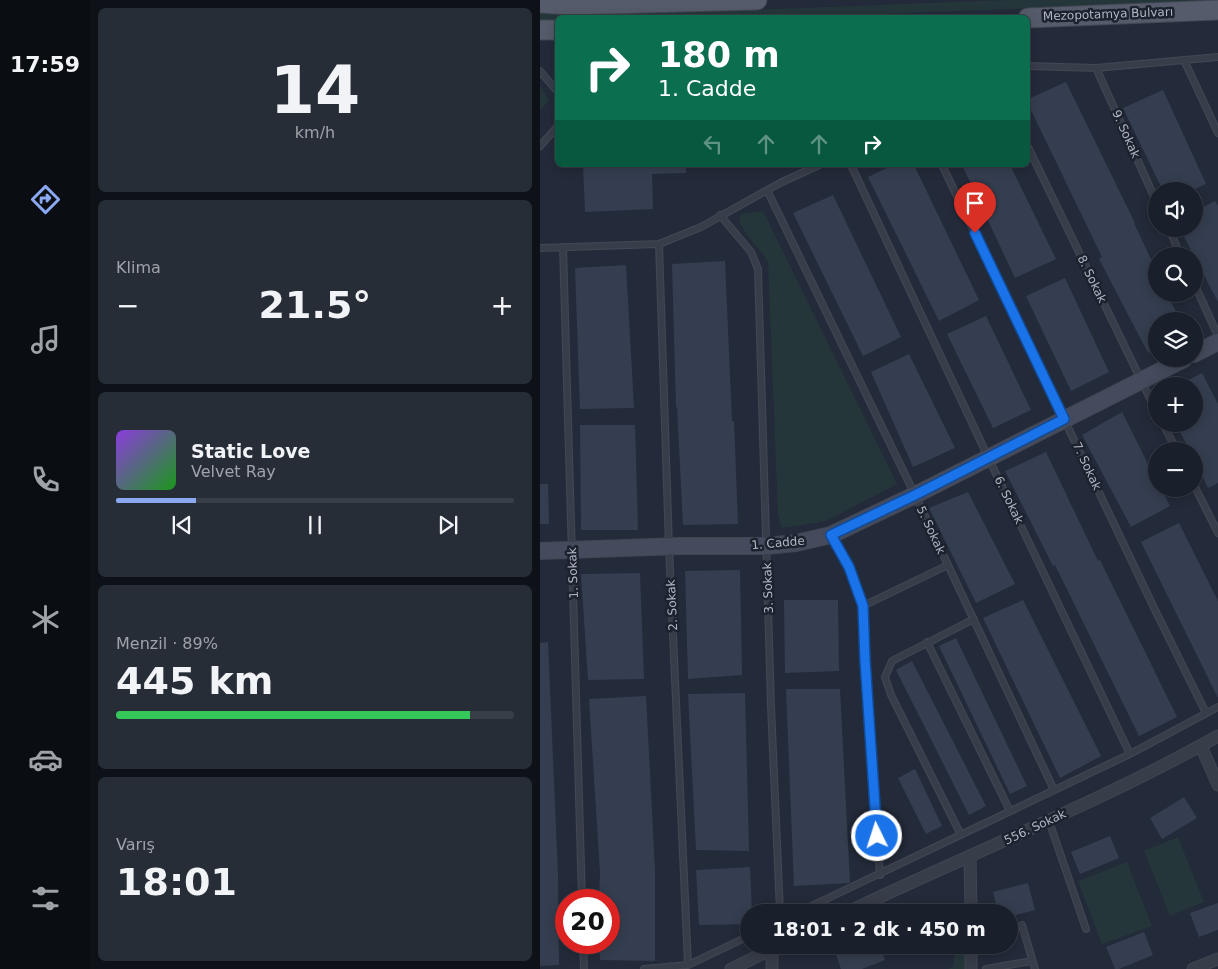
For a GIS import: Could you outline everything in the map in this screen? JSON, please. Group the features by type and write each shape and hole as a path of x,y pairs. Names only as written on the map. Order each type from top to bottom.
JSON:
{"main road":[{"path":"540,3 588,5 757,0"},
{"name":"Mezopotamya Bulvarı","path":"1030,18 1218,10"},
{"path":"540,30 555,30"}],"street":[{"path":"1203,350 1218,342"},
{"name":"1. Cadde","path":"540,552 669,546 766,546 796,543 831,535 915,495 1168,367"},
{"name":"556. Sokak","path":"865,904 1049,821 1136,779 1218,736"},
{"path":"1201,746 1218,785"},
{"path":"970,857 971,904"},
{"path":"731,969 762,954"},
{"path":"772,969 775,954"},
{"path":"971,954 971,969"},
{"path":"1193,969 1218,959"}],"lane":[{"path":"1030,66 1096,68 1218,57"},
{"path":"1184,60 1218,133"},
{"name":"9. Sokak","path":"1096,68 1148,183"},
{"path":"540,71 555,88"},
{"path":"540,146 555,129"},
{"name":"8. Sokak","path":"1030,151 1148,394"},
{"path":"540,248 659,244 701,227 767,190 815,167"},
{"name":"6. Sokak","path":"852,167 1130,754"},
{"name":"7. Sokak","path":"943,167 1206,713"},
{"name":"5. Sokak","path":"767,190 915,495 1054,790"},
{"name":"3. Sokak","path":"720,216 751,252 758,269 771,697 780,904"},
{"name":"2. Sokak","path":"659,244 669,546 688,965"},
{"name":"1. Sokak","path":"562,247 582,889"},
{"path":"1203,302 1218,336"},
{"path":"1200,497 1218,533"},
{"path":"831,535 849,567 863,606 880,874"},
{"path":"863,606 948,565"},
{"path":"961,835 891,695 885,677 892,661 974,619"},
{"path":"926,642 1010,811"},
{"path":"816,904 1130,754 1218,707"},
{"path":"1049,821 1086,929"},
{"path":"1022,925 1034,969"},
{"path":"644,969 688,965 740,940"},
{"path":"583,954 584,969"},
{"path":"986,969 1032,961"}],"shaded area":[{"path":"1008,0 1218,0 856,15 572,15"},
{"path":"540,13 572,15 555,15 555,24 540,23"},
{"path":"540,85 549,100 540,110"},
{"path":"763,211 897,484 826,521 782,528 778,514 768,261 739,222 741,214"},
{"path":"1178,837 1204,902 1170,916 1144,851"},
{"path":"1127,862 1152,926 1102,944 1078,881"},
{"path":"955,954 964,954 965,969 948,969 953,966"}],"building":[{"path":"1066,82 1135,223 1148,253 1148,302 1171,302 1176,312 1148,312 1148,353 1099,259 1102,257 1030,108 1030,98"},
{"path":"1163,90 1206,184 1203,185 1203,182 1159,182 1123,108"},
{"path":"583,167 686,167 686,173 652,174 653,209 585,212"},
{"path":"889,167 915,167 979,300 939,321 868,177"},
{"path":"963,167 1011,167 1056,259 1015,278"},
{"path":"833,195 901,337 863,356 793,213"},
{"path":"1215,201 1218,206 1218,302 1203,273 1203,247 1189,247 1184,237 1203,237 1203,207"},
{"path":"725,261 738,524 683,525 676,407 672,264"},
{"path":"626,265 634,408 580,409 575,268"},
{"path":"1065,278 1109,372 1071,391 1026,296"},
{"path":"986,316 1031,410 993,428 947,334"},
{"path":"909,354 955,448 913,467 871,372"},
{"path":"1202,373 1218,404 1218,483 1208,488 1203,478 1203,442 1185,442 1180,432 1203,432 1203,377 1194,377"},
{"path":"1122,412 1148,464 1148,497 1165,497 1170,506 1131,527 1082,435"},
{"path":"580,425 635,425 638,530 581,530"},
{"path":"1046,452 1098,561 1100,560 1177,717 1139,736 1055,565 1053,566 1005,471"},
{"path":"540,484 548,484 549,524 540,524"},
{"path":"968,492 1015,584 976,603 929,508"},
{"path":"1179,523 1218,601 1218,698 1141,542"},
{"path":"740,570 742,675 688,679 685,571"},
{"path":"640,573 644,679 588,680 581,574"},
{"path":"784,600 838,600 839,671 785,673"},
{"path":"1023,600 1101,756 1060,778 983,618"},
{"path":"956,638 1027,786 1010,794 939,646"},
{"path":"548,642 558,875 558,889 555,889 555,954 559,954 559,965 540,966 540,643"},
{"path":"912,661 986,806 969,815 896,670"},
{"path":"786,689 840,689 850,883 794,886"},
{"path":"745,693 749,851 696,850 688,694"},
{"path":"646,696 655,870 655,961 600,960 600,954 620,954 620,889 599,889 600,872 589,699"},
{"path":"915,769 942,826 926,834 898,778"},
{"path":"1184,797 1197,818 1162,839 1150,818"},
{"path":"1110,836 1119,858 1080,874 1071,852"},
{"path":"750,867 752,904 740,904 740,924 699,925 696,870"},
{"path":"1028,883 1035,910 1018,915 1018,904 996,904 993,892"},
{"path":"1218,903 1218,930 1199,937 1190,913"},
{"path":"1144,932 1153,955 1115,969 1106,947"},
{"path":"836,954 883,954 885,960 862,969 841,969"}],"route":[{"path":"877,836 863,606 849,567 831,535 915,495 1064,419 975,233"}]}
